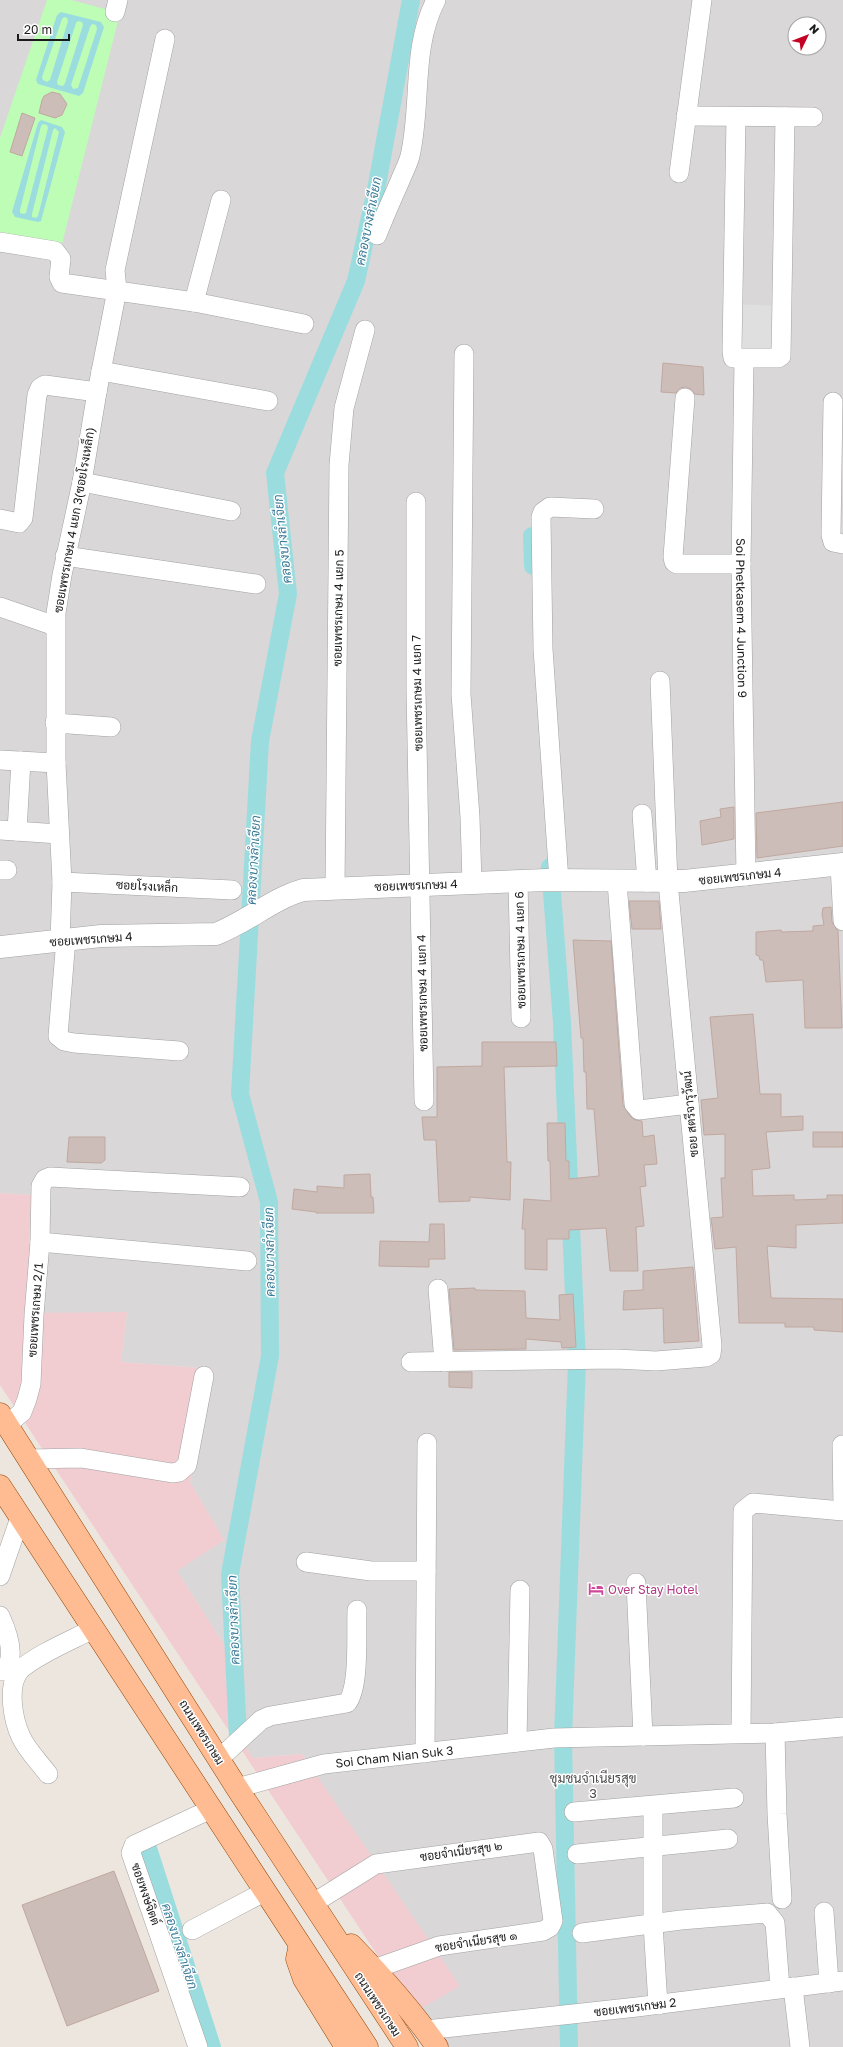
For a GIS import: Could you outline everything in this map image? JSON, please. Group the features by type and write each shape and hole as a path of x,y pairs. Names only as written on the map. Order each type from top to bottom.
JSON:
{"main road":[{"name":"ถนนเพชรเกษม","path":"3,1420 237,1788 407,2047"},
{"path":"0,1486 367,2047"},
{"path":"315,1908 374,1969 432,2039"},
{"path":"300,1944 297,1959 302,1972 346,2047"}],"street":[{"path":"377,235 410,157 417,109 418,65 422,40 428,16 436,0"},
{"path":"679,173 702,0"},
{"name":"ซอยเพชรเกษม 4 แยก 3(ซอยโรงเหล็ก)","path":"165,39 115,270 117,290 101,370 82,482 66,556 55,626 56,763 62,882 63,940 58,1036 64,1041 74,1043 179,1050"},
{"path":"686,116 813,117"},
{"path":"736,116 732,351 733,358 744,359 778,358 781,356 785,117"},
{"path":"194,302 221,200"},
{"path":"0,242 55,251 61,259 59,277 62,283 194,302 304,324"},
{"name":"ซอยเพชรเกษม 4 แยก 5","path":"335,889 340,465 344,408 365,330"},
{"path":"464,354 461,694 470,817 472,883"},
{"name":"Soi Phetkasem 4 Junction 9","path":"744,359 741,564 746,876"},
{"path":"101,370 268,401"},
{"path":"0,518 19,523 23,518 37,395 40,388 46,385 97,392"},
{"path":"685,398 673,557 674,562 677,564 741,564"},
{"path":"833,402 831,535 833,542 843,544"},
{"path":"82,482 232,511"},
{"name":"ซอยเพชรเกษม 4 แยก 7","path":"416,502 416,690 420,885"},
{"path":"554,881 543,649 541,517 543,512 550,507 594,509"},
{"path":"66,556 256,584"},
{"path":"0,607 55,626"},
{"path":"657,882 660,681"},
{"path":"55,723 111,727"},
{"path":"0,760 56,763"},
{"path":"21,761 9,831 59,834"},
{"path":"642,814 657,882"},
{"path":"841,864 843,921"},
{"name":"ซอยเพชรเกษม 4","path":"0,947 102,936 216,934 248,918 287,895 304,890 554,881 657,882 746,876 841,864"},
{"name":"ซอยโรงเหล็ก","path":"62,882 232,890"},
{"name":"ซอยเพชรเกษม 4 แยก 6","path":"518,882 521,1018"},
{"path":"617,882 634,1104 640,1110 689,1104"},
{"name":"ซอย สตรีจารุวัฒน์","path":"444,1362 616,1358 656,1361 706,1357 711,1354 712,1346 689,1104 657,882"},
{"name":"ซอยเพชรเกษม 4 แยก 4","path":"420,885 424,1101"},
{"name":"ซอยเพชรเกษม 2/1","path":"3,1420 22,1412 31,1384 40,1242 41,1186 45,1179 50,1177 240,1187"},
{"path":"40,1242 247,1261"},
{"path":"411,1362 444,1362 438,1289"},
{"path":"28,1458 81,1458 172,1473 179,1472 187,1465 204,1376"},
{"path":"425,1753 427,1443"},
{"path":"842,1445 843,1504"},
{"path":"741,1733 743,1511 752,1503 843,1511"},
{"path":"0,1576 20,1518"},
{"path":"306,1562 371,1571 426,1571"},
{"path":"636,1583 643,1736"},
{"path":"517,1742 520,1590"},
{"path":"219,1759 261,1720 270,1716 347,1703 352,1695 356,1660 357,1610"},
{"path":"0,1616 10,1651 6,1668 4,1671 0,1671"},
{"path":"48,1774 21,1737 15,1717 13,1682 20,1670 31,1662 93,1629"},
{"name":"Soi Cham Nian Suk 3","path":"237,1788 324,1764 517,1742 561,1738 775,1732 843,1727"},
{"path":"775,1732 777,1814 782,1899"},
{"path":"574,1812 734,1798"},
{"path":"653,1806 653,1924 658,2005"},
{"name":"ซอยพงษ์จิตต์","path":"198,2047 131,1853 134,1845 211,1809"},
{"path":"577,1854 652,1845 728,1839"},
{"name":"ซอยจำเนียรสุข ๒","path":"315,1908 376,1864 534,1841 540,1842 543,1849 553,1921"},
{"path":"192,1930 266,1891"},
{"path":"824,1912 836,1982"},
{"path":"582,1933 653,1924 767,1913 775,1923 786,1987 800,2047"},
{"name":"ซอยจำเนียรสุข ๑","path":"374,1969 439,1946 543,1931 550,1927 553,1921"},
{"name":"ซอยเพชรเกษม 2","path":"432,2039 568,2014 658,2005 786,1987 836,1982"}],"shaded area":[{"path":"0,0 843,0 843,2047 437,2047 415,2012 459,1986 302,1754 253,1758 230,1723 228,1651 177,1571 224,1540 190,1482 213,1369 121,1362 127,1313 27,1313 31,1195 0,1193"},
{"path":"733,304 781,306 780,357 734,357"},
{"path":"0,1193 31,1195 27,1313 127,1312 121,1362 213,1369 190,1482 224,1540 177,1571 228,1651 230,1723 253,1758 302,1754 460,1986 415,2012 0,1385"}],"green space":[{"path":"47,0 71,0 120,13 61,248 0,238 0,138"}],"water":[{"path":"61,12 101,22 104,27 83,93 79,96 38,84 36,80 57,15","holes":["64,17 67,18 68,21 50,80 47,82 43,80 42,77","78,21 82,22 83,25 65,83 63,86 58,85 57,82 76,23","92,24 96,25 97,29 78,88 73,89 71,85"]},
{"path":"41,120 62,127 65,132 41,221 38,222 15,217 12,212 38,123","holes":["43,124 47,125 48,128 26,213 24,214 20,213 20,210 41,126","55,128 59,132 38,216 36,218 32,217 32,214 53,130"]}],"building":[{"path":"52,92 60,94 67,104 62,115 55,118 39,113 44,96"},
{"path":"22,113 35,118 22,156 10,152"},
{"path":"663,363 703,367 704,395 695,394 691,389 686,387 680,388 676,393 661,392"},
{"path":"843,802 843,846 757,858 756,813"},
{"path":"734,807 734,839 702,845 700,821 721,817 720,809"},
{"path":"629,901 659,901 661,929 632,929"},
{"path":"831,907 832,922 838,931 842,1028 805,1028 803,980 766,982 763,960 760,960 759,956 756,955 756,932 781,930 782,932 813,931 813,926 824,925 822,914 823,908"},
{"path":"573,940 611,941 623,1105 631,1117 635,1120 642,1121 643,1137 654,1135 657,1164 644,1165 646,1186 640,1187 644,1226 636,1227 638,1271 610,1271 606,1228 569,1230 569,1239 547,1239 547,1270 525,1269 525,1229 522,1229 524,1199 551,1201 547,1123 565,1123 566,1161 569,1161 569,1179 599,1176 594,1109 587,1109 586,1072 584,1072 583,1038 581,1038"},
{"path":"753,1014 760,1094 781,1094 781,1117 803,1116 803,1130 766,1132 770,1168 752,1170 753,1196 794,1195 794,1200 827,1199 827,1195 843,1195 843,1223 796,1225 796,1248 767,1246 771,1298 843,1299 843,1332 814,1330 814,1327 785,1327 785,1323 739,1323 736,1247 715,1249 711,1218 723,1217 721,1178 725,1178 725,1134 704,1135 701,1100 718,1098 710,1017"},
{"path":"482,1042 556,1042 557,1066 504,1067 507,1162 511,1162 510,1200 470,1197 470,1201 439,1202 436,1140 424,1140 422,1117 437,1117 437,1067 482,1066"},
{"path":"813,1132 843,1132 843,1147 813,1147"},
{"path":"69,1137 105,1137 105,1160 101,1163 67,1162"},
{"path":"370,1174 371,1197 373,1197 374,1213 316,1213 292,1209 294,1189 317,1192 317,1186 344,1188 344,1175"},
{"path":"430,1224 444,1224 445,1259 429,1259 429,1267 379,1266 380,1241 429,1242"},
{"path":"693,1267 699,1341 664,1343 663,1308 623,1310 624,1291 643,1290 643,1271"},
{"path":"475,1288 475,1290 525,1291 526,1318 560,1320 559,1295 573,1294 576,1347 562,1348 561,1342 526,1339 526,1349 454,1350 449,1289"},
{"path":"449,1372 472,1372 472,1388 449,1387"},
{"path":"114,1871 159,1991 67,2026 22,1905"}],"waterway":[{"name":"คลองบางลำเจียก","path":"238,1737 230,1574 270,1356 269,1202 240,1094 260,741 288,594 275,473 356,281 376,190 411,0"},
{"path":"532,536 533,566"},
{"path":"550,867 562,1023 577,1362 563,1737 569,2047"},
{"name":"คลองบางลำเจียก","path":"147,1845 212,2047"}],"place":[{"name":"Over Stay Hotel","path":"596,1589"}],"district":[{"name":"ชุมชนจำเนียรสุข 3","path":"593,1786"}]}
